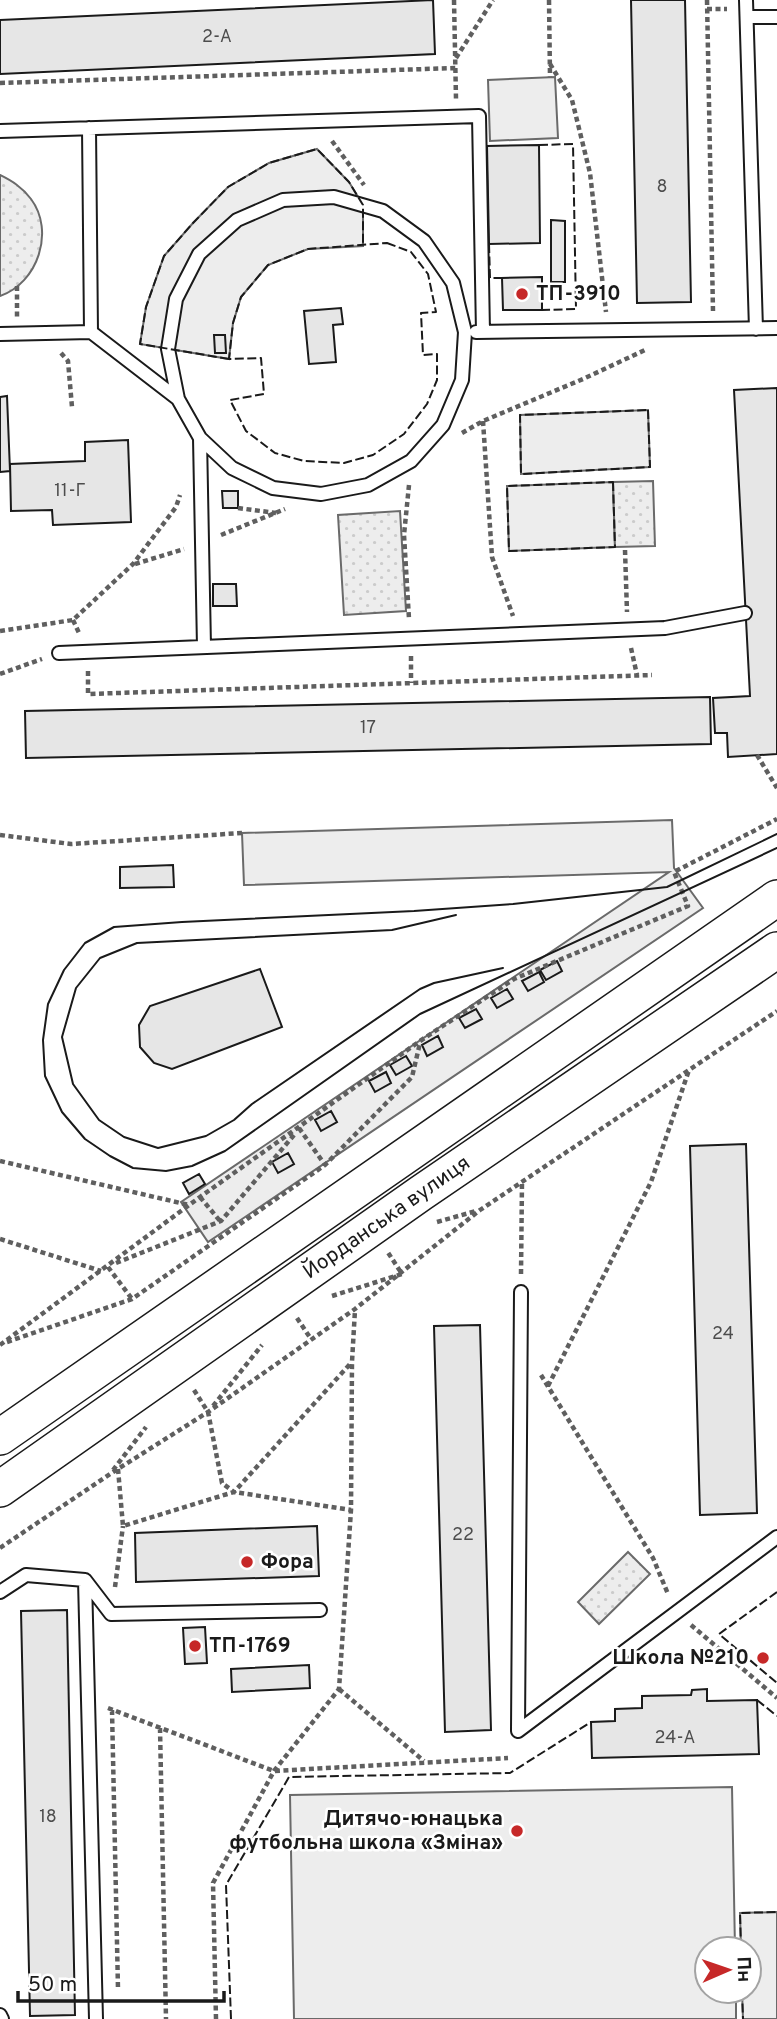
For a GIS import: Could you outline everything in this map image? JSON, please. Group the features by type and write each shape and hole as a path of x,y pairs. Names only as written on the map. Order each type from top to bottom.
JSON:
{"main road":[{"name":"Йорданська вулиця","path":"0,1437 777,898"},
{"name":"Йорданська вулиця","path":"0,1489 421,1193 777,950"}],"lane":[{"path":"746,0 756,329"},
{"path":"747,17 777,17"},
{"path":"0,131 479,116 483,332"},
{"path":"89,128 91,332"},
{"path":"334,197 383,211 424,241 453,283 465,332 462,380 443,425 411,461 368,485 321,495 272,488 232,468 200,438 178,399 168,349 176,299 199,254 237,220 283,200 334,197"},
{"path":"465,332 777,328"},
{"path":"0,334 91,332 178,399"},
{"path":"200,438 204,647"},
{"path":"60,653 665,628 745,613"},
{"path":"521,1292 518,1731 777,1536"},
{"path":"0,1592 26,1575 85,1580 111,1614 320,1610"},
{"path":"85,1580 96,2019"}],"path":[{"path":"454,0 456,117"},
{"path":"456,58 493,0"},
{"path":"549,0 550,77"},
{"path":"707,0 713,329"},
{"path":"550,64 572,100 590,173 607,318"},
{"path":"0,83 456,68"},
{"path":"318,121 383,211"},
{"path":"17,286 17,333"},
{"path":"54,345 68,361 72,407"},
{"path":"459,435 483,421 652,347"},
{"path":"483,421 492,557 519,633"},
{"path":"411,461 404,536 411,683"},
{"path":"0,631 72,620 133,564 176,507 184,484"},
{"path":"133,564 202,543 321,495"},
{"path":"238,508 277,513"},
{"path":"0,674 60,653"},
{"path":"88,694 652,675"},
{"path":"757,755 777,788"},
{"path":"1,1345 201,1197 420,1041 514,979 688,906 674,872 777,819"},
{"path":"0,835 71,844 242,834"},
{"path":"0,1548 208,1412 355,1309 480,1210 777,1010"},
{"path":"1,1345 132,1299 325,1165 412,1077 420,1041"},
{"path":"548,1386 650,1182 690,1069"},
{"path":"299,1128 325,1165"},
{"path":"108,1266 221,1221 299,1128"},
{"path":"0,1161 190,1205"},
{"path":"521,1292 523,1182"},
{"path":"201,1197 221,1221"},
{"path":"0,1239 102,1271"},
{"path":"108,1266 132,1299"},
{"path":"328,1297 402,1274"},
{"path":"291,1309 312,1339"},
{"path":"216,2019 214,1883 274,1771 339,1689 351,1510 355,1309"},
{"path":"208,1412 266,1340"},
{"path":"520,1341 653,1558 677,1613 777,1698"},
{"path":"234,1492 352,1362"},
{"path":"190,1385 208,1412 222,1483 234,1492"},
{"path":"111,1614 123,1526 118,1469"},
{"path":"123,1526 234,1492 351,1510"},
{"path":"339,1689 425,1762"},
{"path":"88,1701 274,1771 508,1758"},
{"path":"112,1710 118,1992"},
{"path":"160,1728 166,2019"}],"shaded area":[{"path":"555,77 558,138 490,141 488,80"},
{"path":"317,149 349,182 363,205 363,246 308,249 268,265 241,297 233,323 229,359 140,344 146,307 164,256 193,223 228,187 269,163"},
{"path":"0,175 17,185 31,199 42,226 42,240 39,255 24,280 0,296"},
{"path":"648,410 650,467 521,474 520,415"},
{"path":"653,481 655,546 615,547 613,482"},
{"path":"613,482 615,547 509,551 507,486"},
{"path":"400,511 406,611 344,615 338,515"},
{"path":"672,820 674,868 703,908 208,1242 181,1202 669,872 244,885 242,833"},
{"path":"628,1552 650,1574 599,1624 578,1602"},
{"name":"Дитячо-юнацька футбольна школа «Зміна»","path":"732,1787 735,1935 693,1935 693,2005 736,2005 736,2019 294,2019 290,1795"},
{"path":"777,1912 777,2019 743,2019 742,2005 763,2005 763,1935 741,1935 740,1913"}],"building":[{"path":"433,0 435,54 0,74 0,20"},
{"path":"631,0 685,0 691,302 637,303"},
{"path":"539,145 540,243 489,244 487,146"},
{"path":"551,220 565,221 565,282 551,282"},
{"name":"ТП-3910","path":"542,277 542,310 503,310 502,278"},
{"path":"341,308 343,324 333,325 336,362 309,364 304,311"},
{"path":"214,335 225,335 226,353 215,353"},
{"path":"777,388 777,754 728,757 727,733 715,733 713,698 750,696 734,390"},
{"path":"7,396 10,471 0,472 0,397"},
{"path":"128,440 131,522 53,525 52,510 11,511 10,464 85,461 85,442"},
{"path":"222,491 238,491 238,508 223,508"},
{"path":"213,584 236,584 237,606 213,606"},
{"path":"710,697 711,744 26,758 25,711"},
{"path":"173,865 174,887 120,888 120,867"},
{"path":"557,961 562,971 546,980 540,970"},
{"path":"260,969 282,1027 172,1069 154,1063 140,1047 139,1025 150,1006"},
{"path":"539,972 544,982 528,991 522,981"},
{"path":"507,989 513,999 497,1008 491,998"},
{"path":"476,1009 482,1019 465,1028 459,1018"},
{"path":"438,1036 443,1047 427,1056 422,1045"},
{"path":"406,1056 412,1066 396,1075 390,1065"},
{"path":"386,1072 391,1083 375,1092 369,1081"},
{"path":"331,1111 337,1122 321,1131 315,1120"},
{"path":"746,1144 757,1513 700,1515 690,1146"},
{"path":"288,1153 294,1164 278,1173 272,1162"},
{"path":"199,1174 205,1184 189,1194 183,1183"},
{"path":"480,1325 491,1730 445,1732 434,1326"},
{"path":"317,1526 319,1576 136,1582 135,1533"},
{"path":"67,1610 75,2015 30,2016 21,1611"},
{"name":"ТП-1769","path":"205,1627 207,1663 185,1664 183,1628"},
{"path":"309,1665 310,1688 232,1692 231,1669"},
{"path":"707,1689 707,1701 757,1700 759,1754 592,1758 591,1722 615,1721 615,1709 642,1708 642,1696 691,1695 692,1690"}],"tram line":[{"path":"777,834 667,887 513,904 114,927 85,943 64,970 48,1004 43,1040 45,1076 62,1112 85,1139 110,1156 133,1168 166,1171 192,1166 225,1151 420,1014 777,848"},
{"path":"456,915 392,930 137,943 100,958 76,988 62,1037 73,1084 99,1120 124,1137 158,1148 206,1136 234,1120 252,1104 420,989 434,983 503,968"}],"fence":[{"path":"539,145 573,144 576,309 542,310"},
{"path":"229,359 140,344 146,307 164,256 228,187 269,163 317,149 349,182 363,205 363,246"},
{"path":"387,243 411,252 428,274 436,312 421,313 423,355 437,354 437,380 427,404 404,434 373,455 344,463 304,461 275,453 246,431 230,400 264,394 261,358 229,359 233,323 241,297 268,265 308,249 387,243"},
{"path":"489,244 490,278 502,278"},
{"path":"648,410 650,467 521,474 520,415 648,410"},
{"path":"613,482 615,547 509,551 507,486 613,482"},
{"path":"777,1592 719,1634 777,1683"},
{"path":"757,1700 777,1716"},
{"path":"231,2019 226,1885 289,1777 510,1773 591,1722"},
{"path":"741,1935 740,1913 777,1912"},
{"path":"742,2005 743,2019"}],"place":[{"name":"ТП-3910","path":"522,294"},
{"name":"Фора","path":"247,1562"},
{"name":"ТП-1769","path":"195,1646"},
{"name":"Школа №210","path":"763,1658"},
{"name":"Дитячо-юнацька футбольна школа «Зміна»","path":"517,1831"}]}
